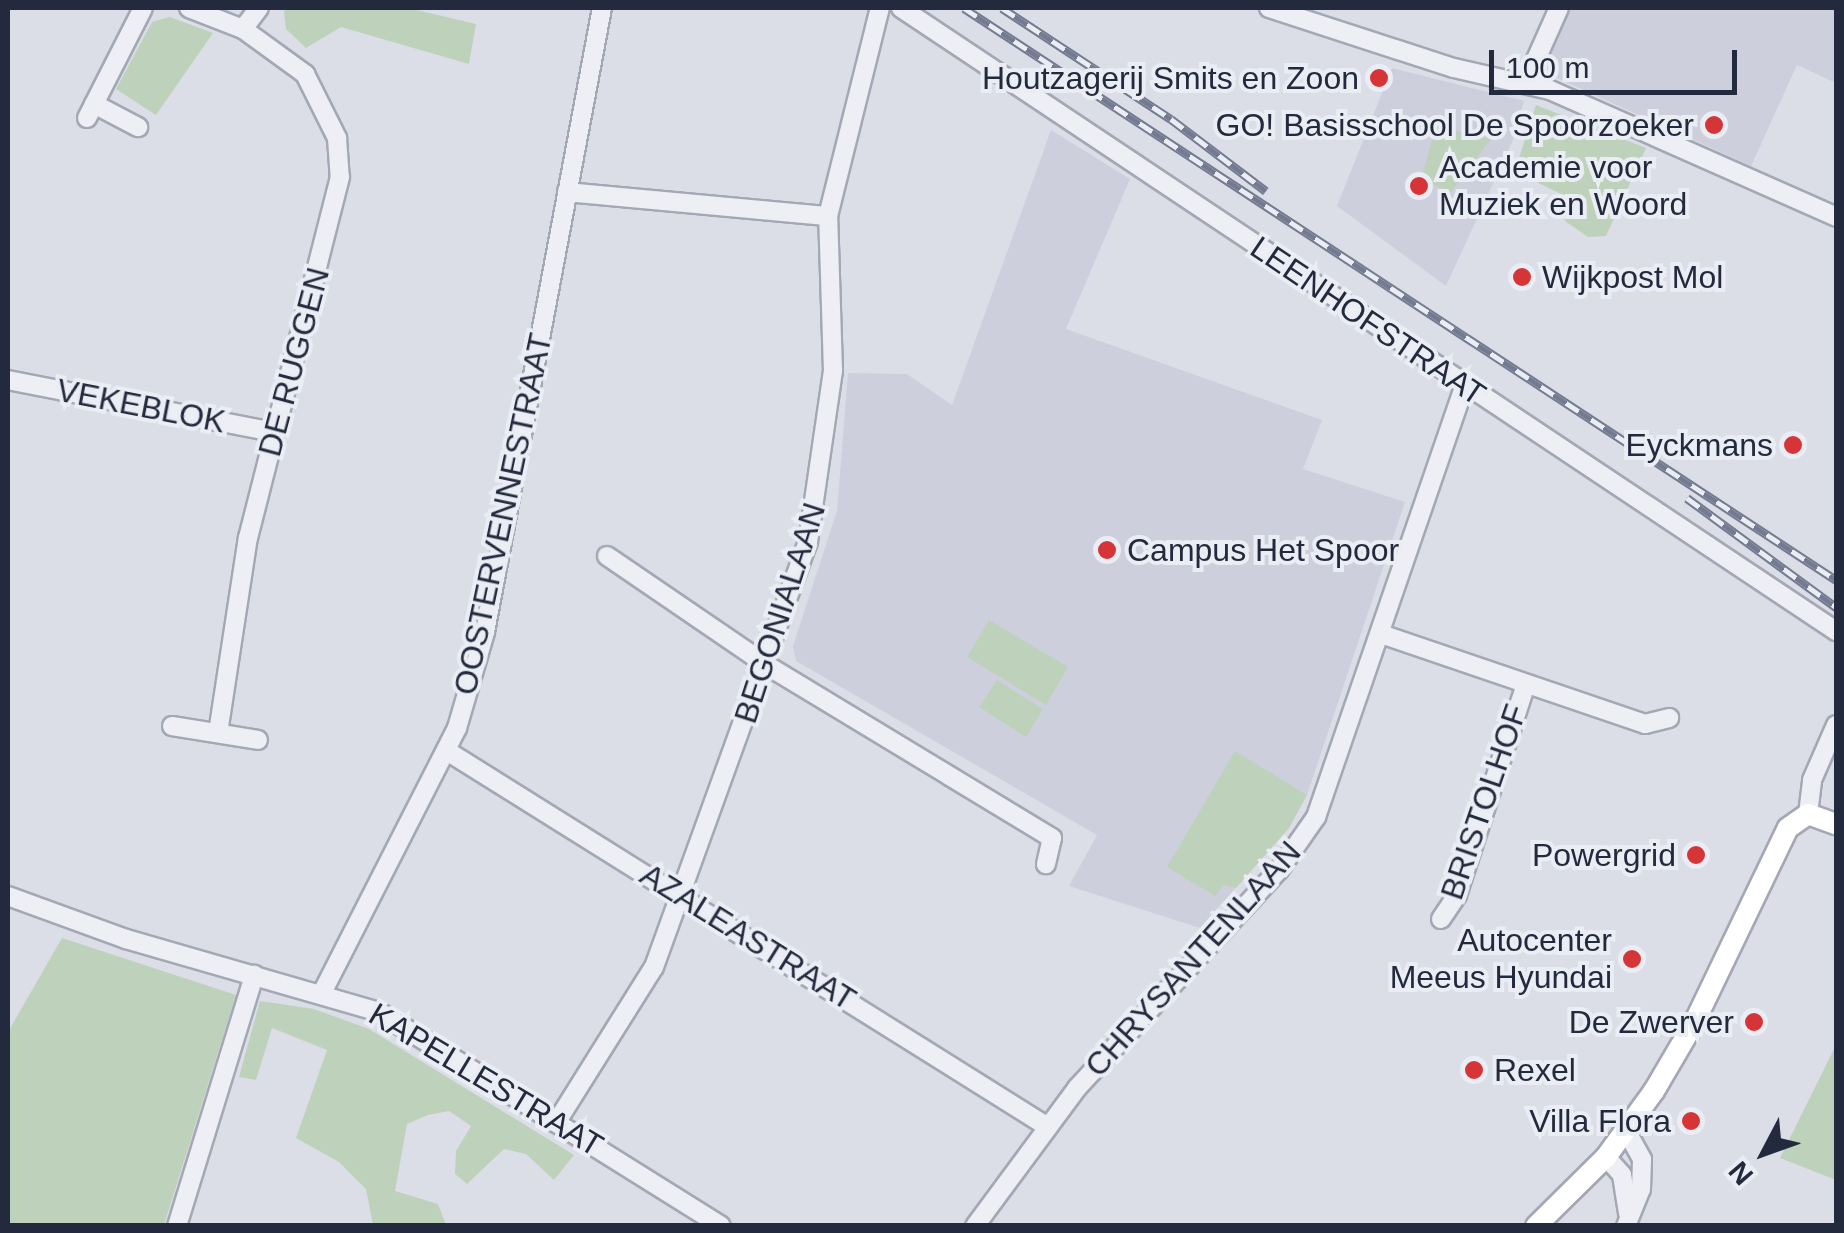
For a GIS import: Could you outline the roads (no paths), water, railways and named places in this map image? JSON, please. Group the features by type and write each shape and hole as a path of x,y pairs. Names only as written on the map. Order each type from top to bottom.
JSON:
{"main road":[{"path":"1536,1226 1606,1157 1696,1020 1788,828 1808,814 1836,824"}],"street":[{"path":"138,127 91,111 143,8"},
{"name":"DE RUGGEN","path":"189,8 242,29 285,55 317,90 337,138 340,178 248,537 218,733"},
{"path":"242,29 259,8"},
{"name":"OOSTERVENNESTRAAT","path":"322,992 447,750 485,632 602,8"},
{"name":"BEGONIALAAN","path":"556,1122 638,997 768,666 808,542 823,467 833,371 828,216 880,8"},
{"name":"LEENHOFSTRAAT","path":"901,8 1836,631"},
{"path":"1269,8 1454,68 1526,82 1836,218"},
{"path":"1526,82 1560,8"},
{"path":"567,192 828,216"},
{"name":"VEKEBLOK","path":"8,380 274,432"},
{"name":"CHRYSANTENLAAN","path":"975,1226 1048,1127 1302,841 1334,777 1464,386"},
{"path":"607,556 768,666 1052,838 1046,864"},
{"name":"BRISTOLHOF","path":"1381,634 1644,724 1668,718"},
{"name":"BRISTOLHOF","path":"1441,919 1457,895 1526,684"},
{"path":"1808,814 1812,780 1836,725"},
{"path":"172,726 258,740"},
{"name":"AZALEASTRAAT","path":"447,750 1048,1127"},
{"name":"KAPELLESTRAAT","path":"8,896 126,939 322,992 380,1012 721,1226"},
{"path":"182,1223 254,975"},
{"path":"1626,1130 1642,1159 1641,1189 1627,1222"},
{"path":"1606,1157 1629,1194 1627,1222"}],"railway":[{"path":"964,8 1836,580"},
{"path":"1002,8 1171,119 1266,191"},
{"path":"1687,498 1836,607"}],"place":[{"name":"Houtzagerij Smits en Zoon","path":"1379,78"},
{"name":"GO! Basisschool De Spoorzoeker","path":"1714,125"},
{"name":"Academie voor Muziek en Woord","path":"1419,186"},
{"name":"Wijkpost Mol","path":"1522,277"},
{"name":"Eyckmans","path":"1793,445"},
{"name":"Campus Het Spoor","path":"1107,550"},
{"name":"Powergrid","path":"1696,855"},
{"name":"Autocenter Meeus Hyundai","path":"1632,959"},
{"name":"De Zwerver","path":"1754,1022"},
{"name":"Rexel","path":"1474,1070"},
{"name":"Villa Flora","path":"1691,1121"}]}
